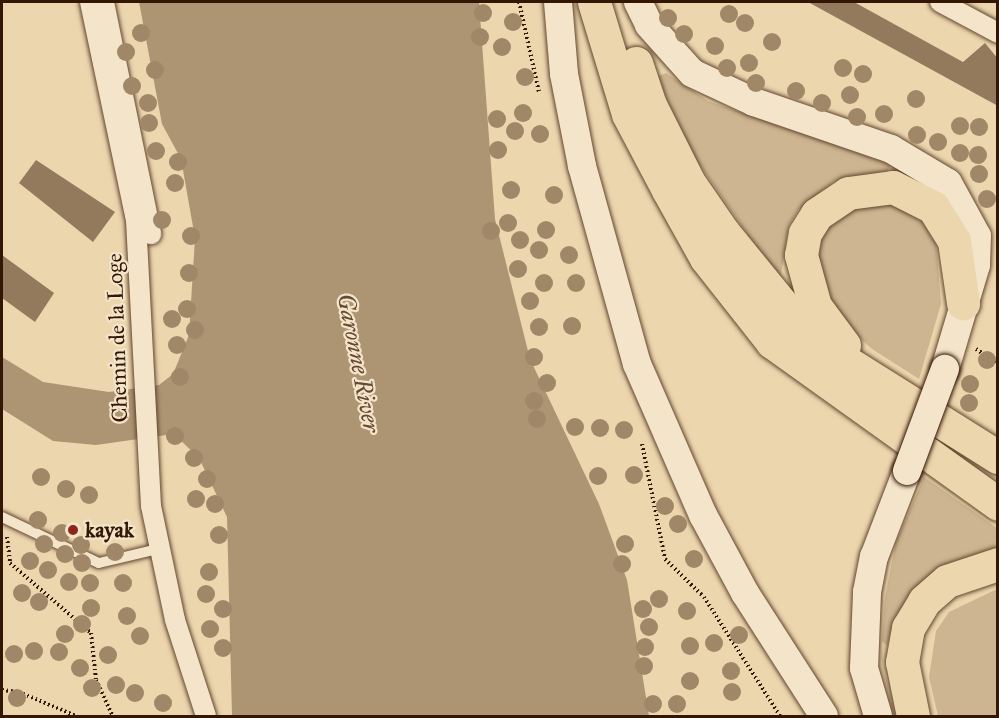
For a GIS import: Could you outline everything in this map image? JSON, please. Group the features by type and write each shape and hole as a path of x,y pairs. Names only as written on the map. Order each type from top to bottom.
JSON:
{"highway":[{"path":"594,2 628,114 706,258 772,342 998,504"},
{"path":"615,2 650,105 688,181 723,232 798,324 853,363 998,457"},
{"path":"853,363 815,306 801,255 805,233 817,214 848,193 893,187 933,207 954,241 963,303"},
{"path":"772,342 998,482"},
{"path":"914,717 904,688 908,628 924,601 947,581 998,564"}],"main road":[{"path":"558,2 564,74 582,166 637,364 708,524 824,717"},
{"path":"638,2 649,25 693,73 754,102 891,149 948,183 976,236 976,265 945,369 874,557 867,592 864,668 878,717"}],"street":[{"name":"Chemin de la Loge","path":"90,2 136,219 158,549 206,717"},
{"name":"Chemin de la Loge","path":"104,2 149,214 146,352"},
{"path":"940,2 998,33"},
{"name":"Chemin de la Loge","path":"151,457 193,672"}],"lane":[{"path":"3,518 99,562 158,549"}],"path":[{"path":"3,518 10,563 91,633 96,680 113,717"},
{"path":"2,690 19,692 76,717"}],"shaded area":[{"path":"666,73 708,101 892,164 887,171 834,181 798,210 789,225 780,281 697,161 656,77"},
{"path":"890,202 922,222 936,243 941,304 919,379 872,349 836,316 815,279 814,250 826,227 864,204"},
{"path":"924,477 997,528 997,550 938,568 896,616 887,646 882,641 885,597 896,542"},
{"path":"997,589 997,716 938,716 929,677 936,631 949,612"}],"water":[{"name":"Garonne River","path":"139,2 479,2 495,219 530,359 599,504 627,580 649,716 232,716 227,517 199,458 174,434 96,445 53,441 2,409 2,357 43,382 109,392 159,385 173,374 189,335 195,238 181,159 162,124"}],"building":[{"path":"808,2 854,2 963,62 985,43 998,59 998,106"},
{"path":"36,160 115,212 93,242 19,183"},
{"path":"2,255 54,293 35,322 2,298"}],"place":[{"name":"kayak","path":"73,530"}]}
